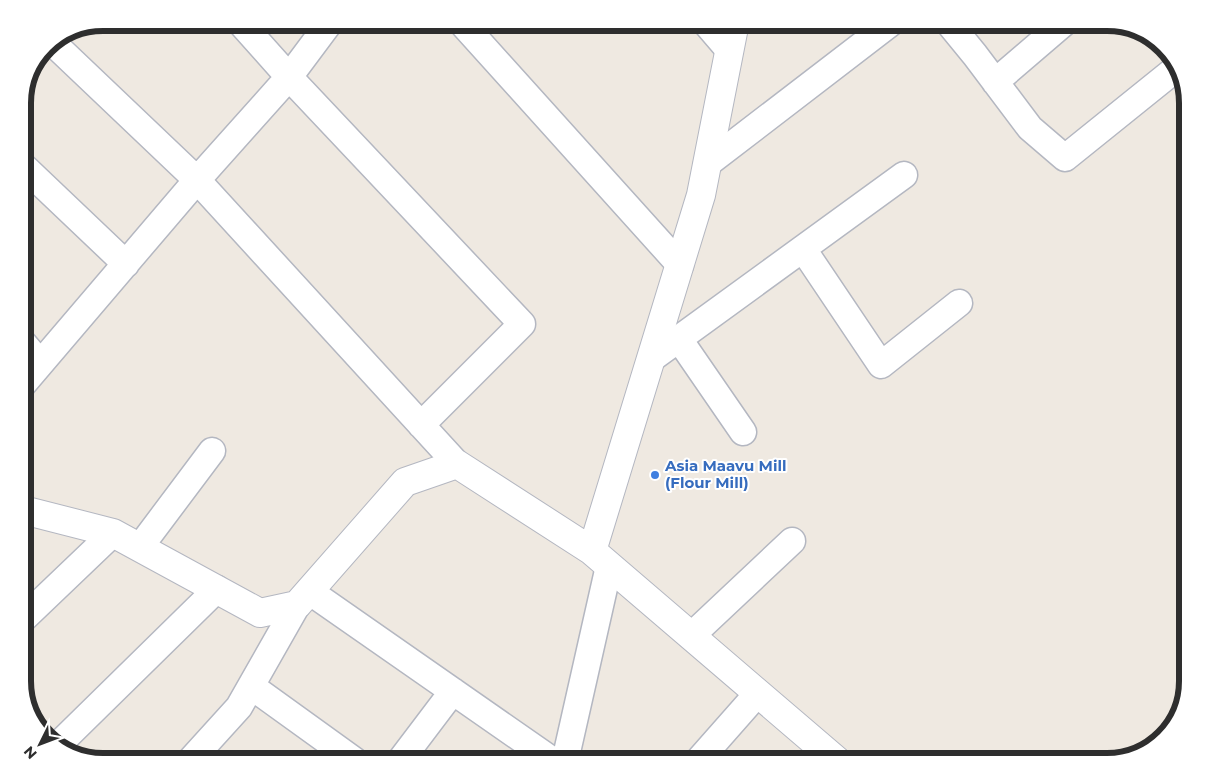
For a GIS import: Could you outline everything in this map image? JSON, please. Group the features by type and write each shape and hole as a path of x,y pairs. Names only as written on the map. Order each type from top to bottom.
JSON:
{"street":[{"path":"248,31 522,324 421,425"},
{"path":"31,374 197,180 289,77 323,31"},
{"path":"469,31 680,265"},
{"path":"713,31 729,50"},
{"path":"567,753 601,559 651,360 701,195 733,31"},
{"path":"707,164 880,31"},
{"path":"956,31 976,55 1030,128 1065,158 1171,72"},
{"path":"995,82 1054,31"},
{"path":"58,48 197,180 457,464 601,559 827,753"},
{"path":"31,174 126,264"},
{"path":"651,360 904,175"},
{"path":"803,249 880,365 959,303"},
{"path":"679,339 743,432"},
{"path":"31,352 40,363"},
{"path":"140,548 212,451"},
{"path":"199,753 239,707 303,598 404,482 457,464"},
{"path":"31,512 113,533 260,613 303,598"},
{"path":"31,611 113,533"},
{"path":"691,636 792,541"},
{"path":"65,738 217,589"},
{"path":"303,598 453,691 540,753"},
{"path":"250,686 343,753"},
{"path":"407,753 453,691"},
{"path":"706,753 758,693"}],"place":[{"name":"Asia Maavu Mill (Flour Mill)","path":"655,475"}]}
